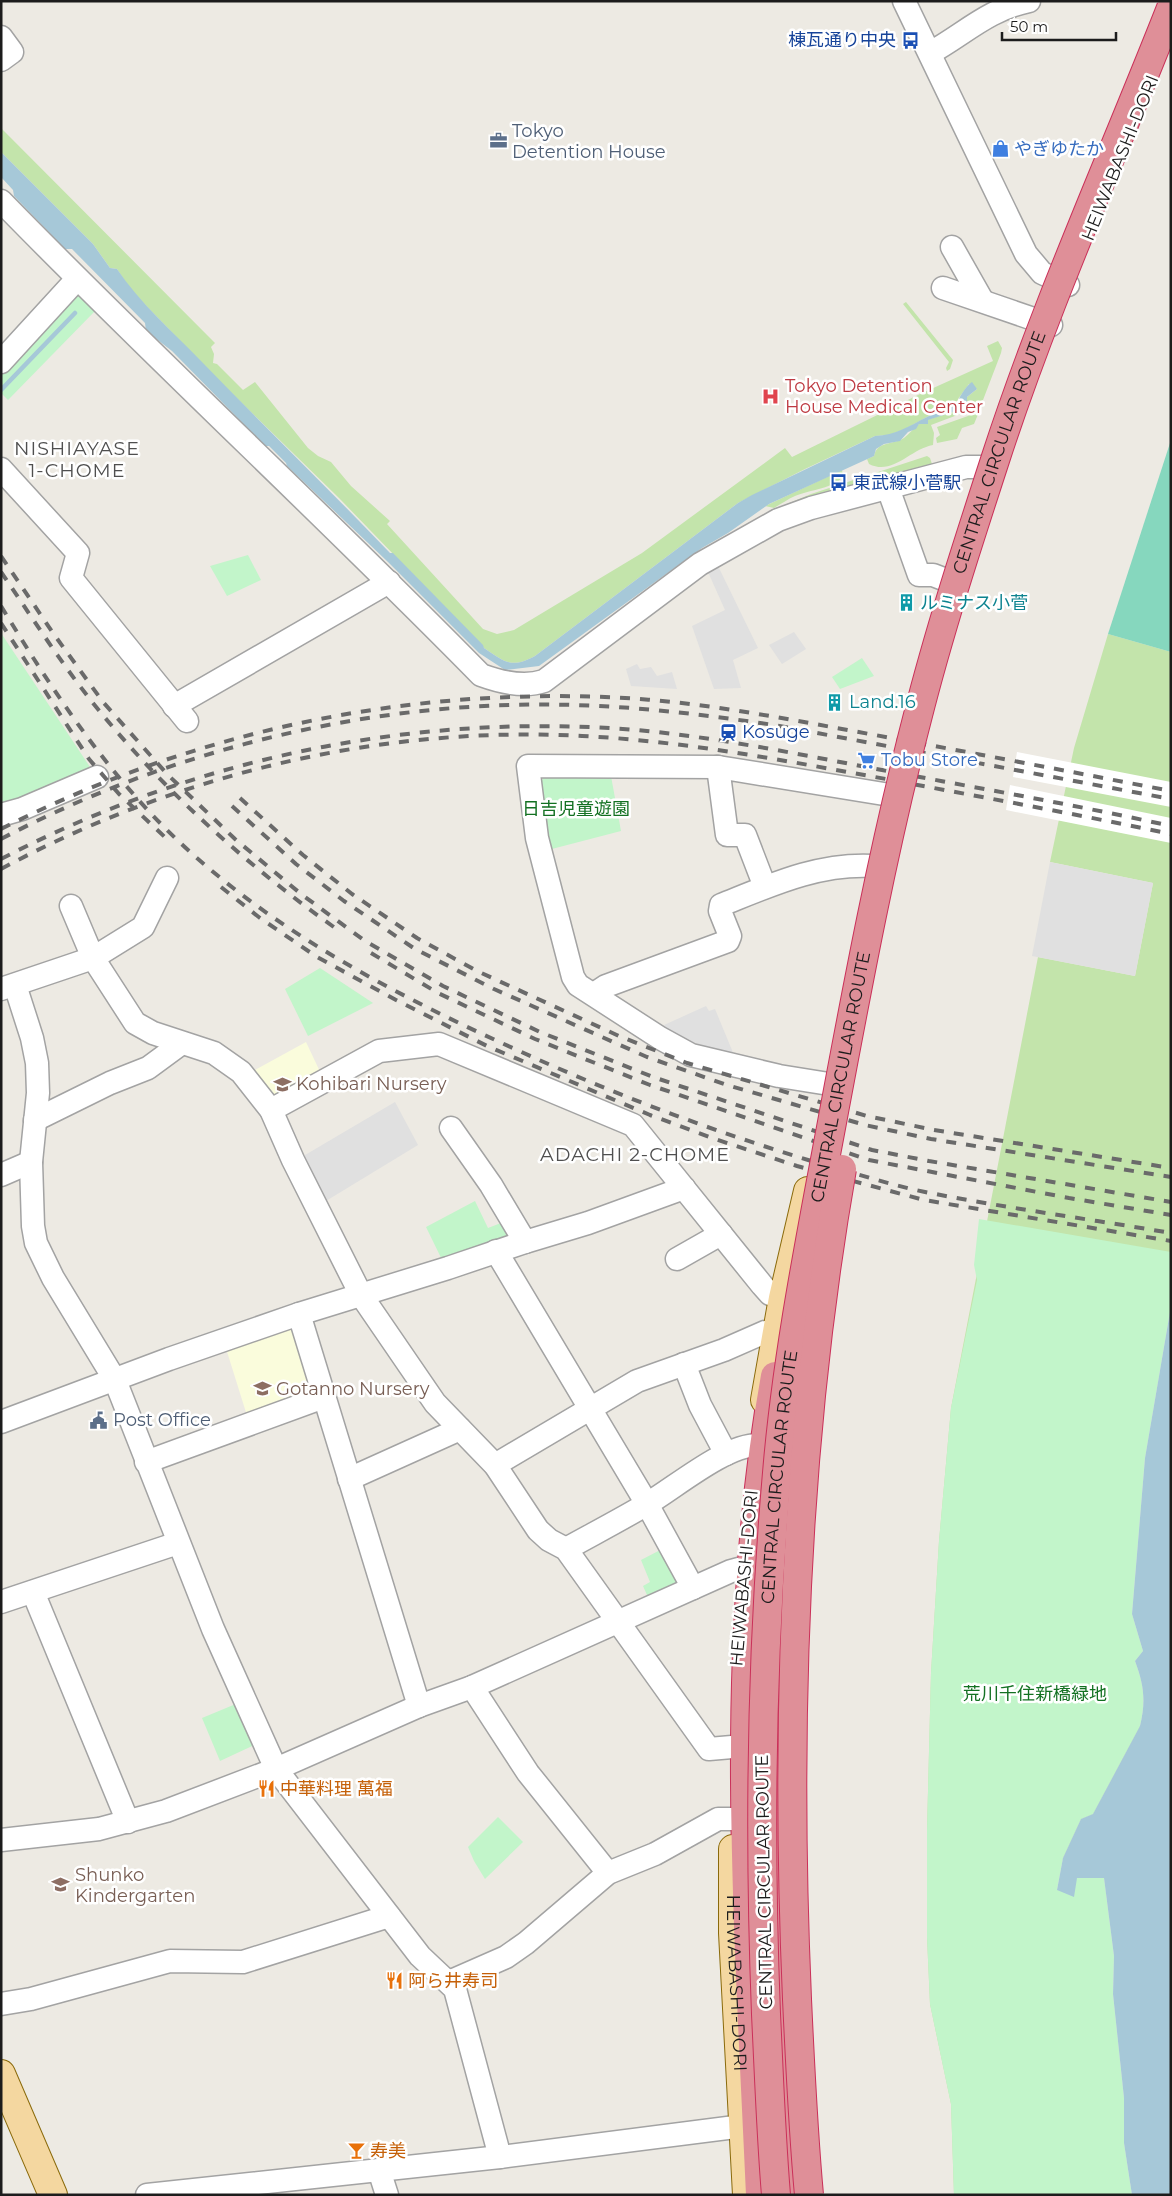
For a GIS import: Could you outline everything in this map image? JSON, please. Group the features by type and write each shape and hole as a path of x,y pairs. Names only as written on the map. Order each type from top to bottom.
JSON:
{"highway":[{"name":"CENTRAL CIRCULAR ROUTE","path":"776,2195 761,1888 764,1650 777,1472 785,1395 813,1217 866,938 917,717 954,590 997,454 1050,306 1171,8"},
{"name":"CENTRAL CIRCULAR ROUTE","path":"813,2190 795,1940 792,1745 795,1618 803,1492 826,1264 848,1132 885,936 934,723 978,574 1031,411 1062,324 1171,56"},
{"path":"760,2195 750,1962 745,1766 754,1538 773,1385 787,1306 813,1217"},
{"path":"790,2195 783,2097 777,1945 776,1742 781,1576 789,1469 797,1403 826,1264"},
{"path":"783,2097 813,2190"}],"main road":[{"name":"HEIWABASHI-DORI","path":"747,2195 733,1933 732,1747 735,1653 742,1568 775,1334 811,1179 856,938 905,731 946,580 982,467 1059,282 1164,1"},
{"name":"HEIWABASHI-DORI","path":"1059,282 1171,34"},
{"name":"HEIWABASHI-DORI","path":"784,2195 770,1938 771,1750 781,1591 801,1373 840,1128 878,934 909,797 950,635 1005,458 1043,322"},
{"path":"781,1591 783,1723 786,1737 797,1760 799,1770 802,1942 813,2190"},
{"path":"1,2074 53,2195"}],"street":[{"path":"904,1 1026,254 1036,268 1059,282"},
{"path":"930,53 987,16 1009,6 1029,1"},
{"path":"1,37 12,52 1,60"},
{"path":"1,200 77,279 389,582 481,675 500,683 538,683 544,681 700,564 778,520 798,512 966,467 982,467"},
{"path":"952,247 982,300"},
{"path":"1,362 77,279"},
{"path":"943,288 1043,322"},
{"path":"1,469 78,553 71,578 180,714 389,582"},
{"path":"888,488 919,575 933,575 946,580"},
{"path":"829,1084 779,1076 691,1055 668,1043 578,985 574,977 537,838 528,766 718,767 890,795"},
{"path":"718,767 727,835 745,835 765,887"},
{"path":"1,815 22,809 97,778"},
{"path":"594,994 606,986 728,941 730,936 720,910 721,904 807,872 855,865 873,866"},
{"path":"167,878 143,927 92,958 7,985 32,1038 37,1063 38,1093 31,1162 33,1226 36,1243 54,1278 115,1380 213,1629 276,1769 420,1956 455,1989 500,2157"},
{"path":"71,906 92,958 135,1023 153,1034 214,1054 241,1072 271,1110 293,1160 361,1295 435,1403 495,1465 538,1530 549,1540 566,1549 709,1749 732,1747"},
{"path":"36,1120 110,1083 148,1068 182,1043"},
{"path":"271,1110 379,1051 439,1044 633,1125 770,1294 782,1298"},
{"path":"451,1128 491,1185 525,1242"},
{"path":"1,1175 31,1162"},
{"path":"1,1422 299,1314 588,1223 684,1188"},
{"path":"677,1259 721,1234"},
{"path":"496,1252 647,1504 693,1588"},
{"path":"299,1314 419,1706"},
{"path":"495,1465 591,1410 637,1381 724,1350 765,1332 775,1334"},
{"path":"684,1364 700,1405 726,1454"},
{"path":"146,1462 324,1397"},
{"path":"349,1479 460,1429"},
{"path":"566,1549 647,1504 726,1454 746,1445 758,1445"},
{"path":"1,1602 105,1566 178,1544"},
{"path":"1,1840 98,1829 166,1811 276,1769 419,1706 472,1687 731,1571 742,1568"},
{"path":"33,1592 128,1822"},
{"path":"472,1687 528,1773 608,1873"},
{"path":"448,1982 506,1957 526,1943 608,1873 655,1854 718,1819 733,1819"},
{"path":"1,2004 170,1962 242,1962 389,1916"},
{"path":"147,2195 500,2157 742,2126"},
{"path":"379,2170 386,2195"}],"shaded area":[{"path":"718,566 758,648 733,660 741,688 714,689 692,626 725,610 708,572"},
{"path":"794,632 806,649 782,664 769,645"},
{"path":"637,664 640,669 651,667 657,676 672,672 677,689 631,686 626,669"},
{"path":"1050,862 1153,883 1135,976 1032,956"},
{"path":"706,1006 709,1011 715,1009 734,1055 673,1036 664,1025"},
{"path":"306,1042 323,1078 270,1107 246,1075"},
{"path":"395,1102 418,1145 321,1204 300,1158"},
{"path":"298,1316 323,1396 249,1422 224,1342"}],"green space":[{"path":"1,128 215,343 211,347 214,354 213,363 217,364 243,390 255,382 308,448 318,456 331,462 351,486 390,521 387,524 483,629 497,634 514,630 642,553 785,448 792,457 920,394 993,361 987,346 998,341 1002,348 1001,353 983,400 968,406 968,411 931,425 934,433 933,445 925,447 886,467 869,464 867,459 874,456 878,448 904,438 919,424 928,424 927,420 966,407 967,397 977,389 969,384 958,399 957,405 927,417 905,429 889,435 875,436 738,503 535,656 520,662 508,662 484,648 339,498 215,377 131,290 117,269 110,268 93,244 1,152"},
{"path":"78,288 96,310 8,400 1,393 1,370"},
{"path":"906,302 953,360 950,369 947,371 946,368 949,362 903,304"},
{"path":"977,409 979,412 974,424 962,428 957,439 937,443 936,438 940,435 937,427 968,416"},
{"path":"1171,440 1171,652 1108,634"},
{"path":"927,456 930,458 933,467 789,506 787,504 811,494"},
{"path":"842,470 843,476 835,483 795,496 774,508 765,506"},
{"path":"248,555 261,580 227,596 210,566"},
{"path":"1,633 96,776 1,812"},
{"name":"荒川千住新橋緑地","path":"1108,634 1171,652 1171,1274 1095,1299 1140,1726 1093,1814 1081,1819 1063,1858 954,2195 951,2104 930,2004 927,1937 927,1831 931,1673 939,1541 951,1408 1038,957 1135,976 1153,883 1050,862 1074,748"},
{"path":"862,658 874,676 840,689 832,677"},
{"name":"日吉児童遊園","path":"545,776 611,776 621,831 548,850 539,784"},
{"path":"320,968 373,1003 308,1036 285,989"},
{"path":"475,1201 488,1228 511,1219 524,1241 446,1268 426,1227"},
{"name":"荒川千住新橋緑地","path":"979,1219 1171,1252 1171,1306 1145,1458 1132,1614 1143,1651 1135,1661 1143,1693 1142,1717 1140,1726 1093,1814 1081,1819 1063,1858 1057,1890 1077,1878 1104,1878 1114,1956 1113,1994 1124,2098 1124,2143 1132,2195 954,2195 951,2104 930,2004 927,1937 927,1831 931,1673 939,1541 951,1408 977,1280 974,1265"},
{"path":"668,1546 689,1586 651,1604 643,1586 650,1582 641,1560"},
{"path":"243,1701 261,1742 220,1761 202,1718"},
{"path":"498,1817 523,1842 485,1879 468,1847"}],"water":[{"path":"1,152 93,244 110,268 117,269 136,294 157,316 390,553 393,553 484,648 508,662 520,662 535,656 738,503 875,436 896,432 957,405 963,392 972,382 977,389 967,397 967,410 953,412 928,420 928,424 919,424 916,429 908,432 900,441 884,444 876,449 874,456 769,504 728,533 702,548 539,666 505,670 479,653 388,562 287,466 269,446 265,446 172,351 146,331 145,323 72,249 65,249 14,196 13,190 1,177"},
{"path":"1171,1306 1171,2195 1132,2195 1124,2143 1124,2098 1113,1994 1114,1956 1104,1878 1077,1878 1074,1897 1057,1890 1063,1858 1081,1819 1093,1814 1140,1726 1142,1717 1143,1693 1135,1661 1143,1651 1132,1614 1145,1458"}],"pier":[{"path":"1017,752 1171,782 1171,807 1013,777"},
{"path":"1010,785 1171,818 1171,843 1006,810"}],"waterway":[{"path":"1,390 75,313"}],"railway":[{"path":"1,556 103,702 167,774 235,839 301,894 365,941 443,986 540,1032 653,1077 872,1150 1171,1202"},
{"path":"1,572 84,692 151,770 210,827 272,881 338,930"},
{"path":"1,606 57,694 97,750 141,803 165,828 206,866 250,901 345,963 394,990 444,1016 580,1078 719,1131 789,1154 887,1183 925,1192 1171,1233"},
{"path":"1,623 89,759 119,794 169,841"},
{"path":"1,829 74,795 149,766 226,741 304,722 383,708 463,700 544,696 656,700 719,708 875,735 1171,791"},
{"path":"1,839 68,807 137,778 208,755 280,735 353,721 427,710 501,705 575,705 625,708 749,721 1171,799"},
{"path":"1,859 76,823 152,793 230,769 310,750 391,736 472,728 555,726 670,733 768,748 1171,826"},
{"path":"1,869 68,836 138,807 209,782 282,763 357,748 432,739 507,735 582,736 697,747 811,765 1171,834"},
{"path":"240,798 303,855 352,894 417,938 477,971 619,1036 687,1063 867,1116 934,1130 1171,1168"},
{"path":"232,806 296,864 344,901 415,949 494,989 647,1057 727,1085 865,1125 931,1139 1171,1177"},
{"path":"221,887 260,918 317,957 396,1000 487,1046 650,1115 797,1166 924,1200 1171,1241"},
{"path":"371,953 438,993 535,1039 650,1085 869,1160 1069,1198 1171,1215"}],"place":[{"name":"棟瓦通り中央","path":"910,40"},
{"name":"Tokyo Detention House","path":"498,141"},
{"name":"やぎゆたか","path":"1000,149"},
{"name":"Tokyo Detention House Medical Center","path":"771,396"},
{"name":"東武線小菅駅","path":"839,483"},
{"name":"ルミナス小菅","path":"906,603"},
{"name":"Land.16","path":"835,702"},
{"name":"Kosuge","path":"728,732"},
{"name":"Tobu Store","path":"867,760"},
{"name":"Kohibari Nursery","path":"282,1084"},
{"name":"Gotanno Nursery","path":"262,1389"},
{"name":"Post Office","path":"99,1420"},
{"name":"中華料理 萬福","path":"266,1789"},
{"name":"Shunko Kindergarten","path":"61,1885"},
{"name":"阿ら井寿司","path":"394,1981"},
{"name":"寿美","path":"356,2151"}],"district":[{"name":"NISHIAYASE 1-CHOME","path":"77,459"},
{"name":"ADACHI 2-CHOME","path":"635,1154"}]}
